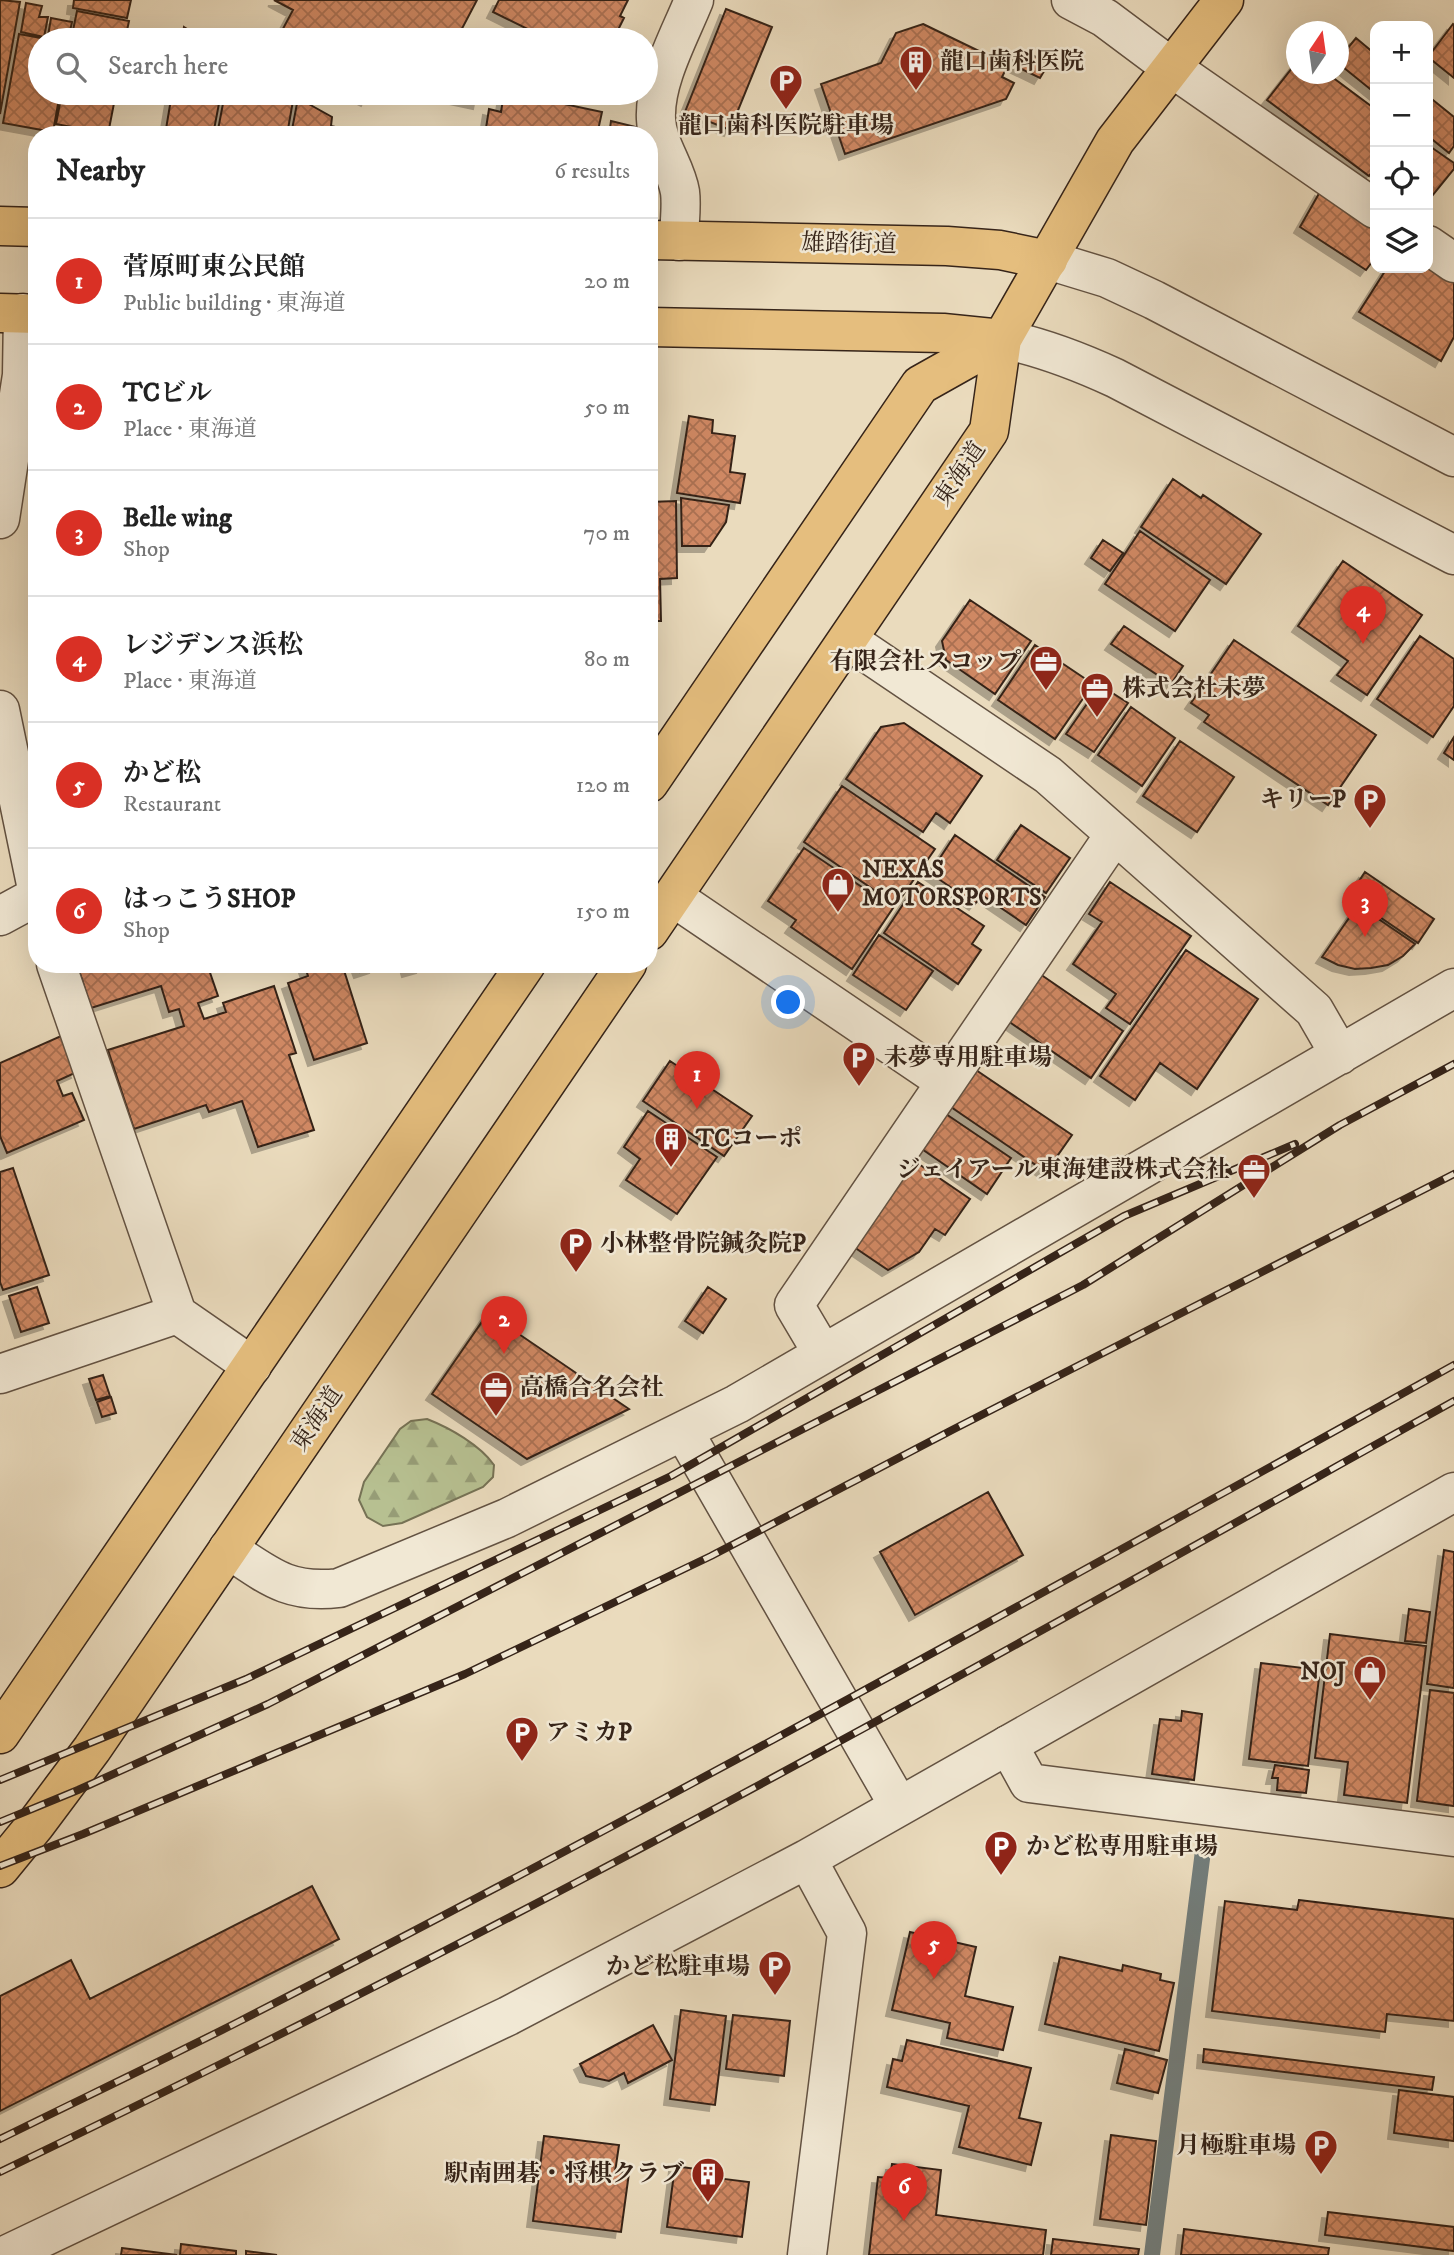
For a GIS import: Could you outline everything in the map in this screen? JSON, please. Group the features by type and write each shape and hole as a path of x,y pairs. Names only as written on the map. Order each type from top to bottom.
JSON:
{"main road":[{"path":"658,770 920,385 1002,339 1115,141 1224,0"},
{"path":"0,226 28,227"},
{"name":"雄踏街道","path":"664,240 947,246 1000,250 1048,260"},
{"path":"658,327 943,333 1002,339"},
{"name":"東海道","path":"658,918 989,431 1002,339"},
{"path":"0,1734 520,973"},
{"name":"東海道","path":"0,1868 92,1749 621,973"}],"street":[{"path":"658,96 694,0"},
{"path":"1071,0 1105,18 1172,68 1370,206"},
{"path":"657,105 657,126"},
{"path":"658,129 680,191 664,240"},
{"path":"1433,248 1454,263"},
{"path":"1048,260 1107,278 1154,300 1454,457"},
{"path":"0,519 22,375 20,313"},
{"path":"1002,339 1032,345 1075,359 1115,378 1454,555"},
{"path":"848,640 1048,775 1314,1010 1339,1055"},
{"path":"0,710 28,845"},
{"path":"823,1354 794,1305 1115,834"},
{"path":"673,897 946,1082"},
{"path":"0,916 28,901"},
{"path":"59,973 177,1314 252,1366"},
{"path":"228,1549 273,1580 317,1591 339,1588 495,1523 684,1432 1454,988"},
{"path":"0,1374 177,1314"},
{"path":"684,1432 899,1806"},
{"path":"6,2255 508,2017 807,1859 1454,1492"},
{"path":"1008,1745 1029,1783 1454,1837"},
{"path":"807,1859 847,1933 807,2255"}],"green space":[{"path":"427,1419 455,1432 481,1451 494,1465 493,1477 483,1487 402,1523 383,1526 367,1517 359,1500 364,1482 400,1429 411,1421"}],"building":[{"path":"0,0 20,2 0,114"},
{"path":"74,0 131,0 127,18 73,8"},
{"path":"274,0 477,0 462,28 283,28 293,10"},
{"path":"499,0 628,0 620,16 624,18 619,28 526,28 493,12"},
{"path":"26,3 42,6 39,17 48,17 46,28 28,28 28,34 21,32"},
{"path":"726,9 772,27 730,130 685,112"},
{"path":"77,11 129,21 128,28 73,28"},
{"path":"51,18 72,22 71,28 49,28"},
{"name":"龍口歯科医院","path":"923,24 1008,65 1002,77 1014,83 1006,99 845,154 821,84 881,63 896,33"},
{"path":"1453,24 1454,78 1433,61 1433,50"},
{"path":"19,34 28,36 28,105 58,105 54,126 28,128 3,123"},
{"path":"1356,38 1370,50 1370,89 1349,72 1349,47"},
{"path":"1021,50 1049,63 1040,78 1013,65"},
{"path":"1286,76 1286,84 1341,84 1370,105 1370,175 1369,176 1267,100"},
{"path":"1433,100 1454,117 1454,146 1449,153 1433,140"},
{"path":"60,105 114,105 110,126 56,124"},
{"path":"170,105 219,105 215,126 166,126"},
{"path":"223,105 292,105 289,126 219,126"},
{"path":"297,105 311,105 332,117 331,126 293,126"},
{"path":"502,105 569,105 602,112 599,126 486,126 489,109 501,112"},
{"path":"611,121 632,126 610,126"},
{"path":"1433,148 1454,163 1454,169 1433,195"},
{"path":"1321,190 1370,224 1370,265 1366,270 1300,227"},
{"path":"1433,270 1454,277 1454,337 1441,361 1359,312 1384,273 1433,273"},
{"path":"689,416 713,420 712,433 735,436 730,472 745,474 740,503 677,493"},
{"path":"1173,479 1201,498 1203,495 1261,534 1226,584 1141,527"},
{"path":"681,498 729,505 726,522 710,546 682,546"},
{"path":"676,501 677,578 660,579 661,621 658,621 658,502"},
{"path":"1140,531 1210,580 1175,631 1105,584"},
{"path":"1103,540 1123,553 1110,571 1091,558"},
{"path":"1343,561 1422,615 1367,695 1337,675 1348,661 1298,626"},
{"path":"970,600 1031,641 995,694 946,660 942,641"},
{"path":"1124,626 1183,666 1171,684 1111,644"},
{"path":"1420,636 1454,659 1454,706 1433,737 1377,699"},
{"path":"1234,640 1376,735 1328,805 1204,722 1209,715 1191,703"},
{"path":"1035,645 1093,684 1055,739 998,700"},
{"path":"1100,685 1128,703 1094,752 1066,734"},
{"path":"1131,707 1175,738 1142,786 1098,755"},
{"path":"904,723 982,776 950,823 936,813 923,832 846,779 881,727"},
{"path":"1454,737 1454,760 1444,753"},
{"path":"1180,741 1234,777 1197,832 1143,796"},
{"path":"842,786 935,849 896,905 804,842"},
{"path":"1021,825 1070,858 1046,893 997,860"},
{"path":"955,835 1045,897 1026,925 982,895 975,904 930,873"},
{"name":"NEXAS MOTORSPORTS","path":"804,848 893,908 852,969 791,927 796,920 768,901"},
{"path":"1365,872 1434,919 1418,943 1349,896"},
{"path":"918,882 984,926 972,944 981,950 958,984 884,933"},
{"path":"1110,882 1191,936 1130,1024 1106,1008 1116,994 1073,964 1102,922 1089,914"},
{"path":"1358,905 1415,944 1403,956 1388,965 1371,968 1355,969 1322,957"},
{"path":"879,935 933,971 906,1010 853,975"},
{"path":"1186,950 1258,999 1197,1089 1160,1063 1135,1100 1100,1076"},
{"path":"80,973 210,973 218,996 198,1003 204,1019 226,1012 223,1003 274,986 296,1053 289,1055 314,1130 258,1147 242,1101 209,1112 206,1105 134,1129 108,1050 184,1026 179,1009 169,1012 161,986 91,1008"},
{"path":"307,973 345,973 367,1043 314,1060 288,983 308,976"},
{"path":"1040,974 1123,1031 1091,1078 1008,1021"},
{"path":"61,1036 77,1072 57,1081 63,1096 72,1093 84,1120 7,1153 0,1136 0,1063"},
{"path":"670,1061 752,1116 724,1156 643,1101"},
{"path":"973,1068 1072,1135 1046,1172 948,1105"},
{"name":"TCコーポ","path":"648,1111 717,1157 677,1214 626,1180 640,1159 624,1147"},
{"path":"943,1112 1011,1158 987,1194 919,1147"},
{"path":"907,1156 970,1199 945,1235 935,1229 919,1252 888,1270 848,1243"},
{"path":"13,1168 49,1275 3,1290 0,1282 0,1172"},
{"path":"37,1287 49,1323 21,1332 9,1296"},
{"path":"708,1287 726,1299 703,1333 685,1321"},
{"path":"488,1313 629,1409 527,1459 432,1394"},
{"path":"103,1375 110,1396 96,1400 89,1379"},
{"path":"111,1397 116,1413 102,1417 97,1402"},
{"path":"988,1492 1023,1555 915,1615 880,1552"},
{"path":"1444,1550 1454,1552 1454,1688 1427,1684"},
{"path":"1409,1609 1430,1612 1426,1643 1405,1641"},
{"name":"NOJ","path":"1330,1634 1426,1646 1407,1803 1344,1795 1348,1762 1315,1758"},
{"path":"1261,1663 1320,1670 1308,1766 1249,1759"},
{"path":"1430,1690 1454,1693 1454,1806 1417,1801"},
{"path":"1182,1711 1202,1714 1194,1780 1152,1774 1160,1719 1181,1721"},
{"path":"1275,1765 1309,1770 1306,1793 1277,1790 1278,1778 1272,1778"},
{"path":"312,1886 339,1939 0,2111 0,1996 71,1960 90,1999"},
{"path":"1299,1900 1454,1919 1454,2021 1387,2014 1385,2032 1212,2011 1225,1901 1297,1910"},
{"path":"910,1932 976,1947 965,1996 1013,2007 1003,2050 947,2038 950,2023 892,2010"},
{"path":"1060,1957 1122,1971 1123,1965 1161,1974 1160,1980 1174,1983 1159,2051 1045,2024"},
{"path":"681,2010 726,2016 715,2105 670,2099"},
{"path":"733,2015 790,2021 784,2076 726,2069"},
{"path":"653,2025 672,2060 628,2083 624,2073 609,2081 586,2076 580,2064"},
{"path":"907,2040 1031,2068 1019,2118 1041,2123 1031,2165 959,2147 969,2106 887,2087 893,2059 902,2061"},
{"path":"1125,2049 1167,2060 1158,2093 1117,2083"},
{"path":"1204,2049 1434,2077 1432,2090 1203,2062"},
{"path":"1399,2090 1454,2097 1454,2141 1394,2133"},
{"path":"1111,2135 1156,2141 1146,2225 1100,2219"},
{"path":"544,2136 619,2145 615,2172 629,2173 621,2232 533,2221"},
{"path":"892,2164 941,2170 936,2215 1046,2230 1043,2255 869,2255 878,2177 890,2178"},
{"name":"駅南囲碁・将棋クラブ","path":"675,2166 717,2172 716,2178 749,2182 742,2237 667,2227"},
{"path":"1328,2212 1454,2227 1454,2251 1325,2235"},
{"path":"1184,2229 1329,2248 1328,2255 1181,2255"},
{"path":"1053,2239 1139,2249 1138,2255 1051,2255"},
{"path":"181,2244 236,2251 236,2255 180,2255"},
{"path":"122,2248 177,2255 121,2255"},
{"path":"246,2251 277,2255 246,2255"}],"waterway":[{"path":"1152,2255 1204,1843"}],"railway":[{"path":"0,1822 78,1790 268,1704 1083,1285 1340,1125 1454,1064"},
{"path":"0,1780 246,1679 671,1476 1124,1216 1295,1144"},
{"path":"0,1866 465,1674 711,1556 1454,1174"},
{"path":"0,2139 238,2022 697,1781 1454,1365"},
{"path":"0,2172 450,1948 706,1814 1454,1401"}],"place":[{"name":"龍口歯科医院","path":"916,92"},
{"name":"龍口歯科医院駐車場","path":"786,111"},
{"name":"レジデンス浜松","path":"1363,644"},
{"name":"有限会社スコップ","path":"1046,692"},
{"name":"株式会社未夢","path":"1097,719"},
{"name":"キリーP","path":"1370,830"},
{"name":"NEXAS MOTORSPORTS","path":"838,914"},
{"name":"Belle wing","path":"1365,937"},
{"name":"未夢専用駐車場","path":"859,1088"},
{"name":"菅原町東公民館","path":"697,1109"},
{"name":"TCコーポ","path":"671,1169"},
{"name":"ジェイアール東海建設株式会社","path":"1254,1200"},
{"name":"小林整骨院鍼灸院P","path":"576,1274"},
{"name":"TCビル","path":"504,1354"},
{"name":"高橋合名会社","path":"496,1418"},
{"name":"NOJ","path":"1370,1702"},
{"name":"アミカP","path":"522,1763"},
{"name":"かど松専用駐車場","path":"1001,1877"},
{"name":"かど松","path":"934,1979"},
{"name":"かど松駐車場","path":"775,1997"},
{"name":"月極駐車場","path":"1321,2176"},
{"name":"駅南囲碁・将棋クラブ","path":"708,2204"},
{"name":"はっこうSHOP","path":"904,2221"}]}
